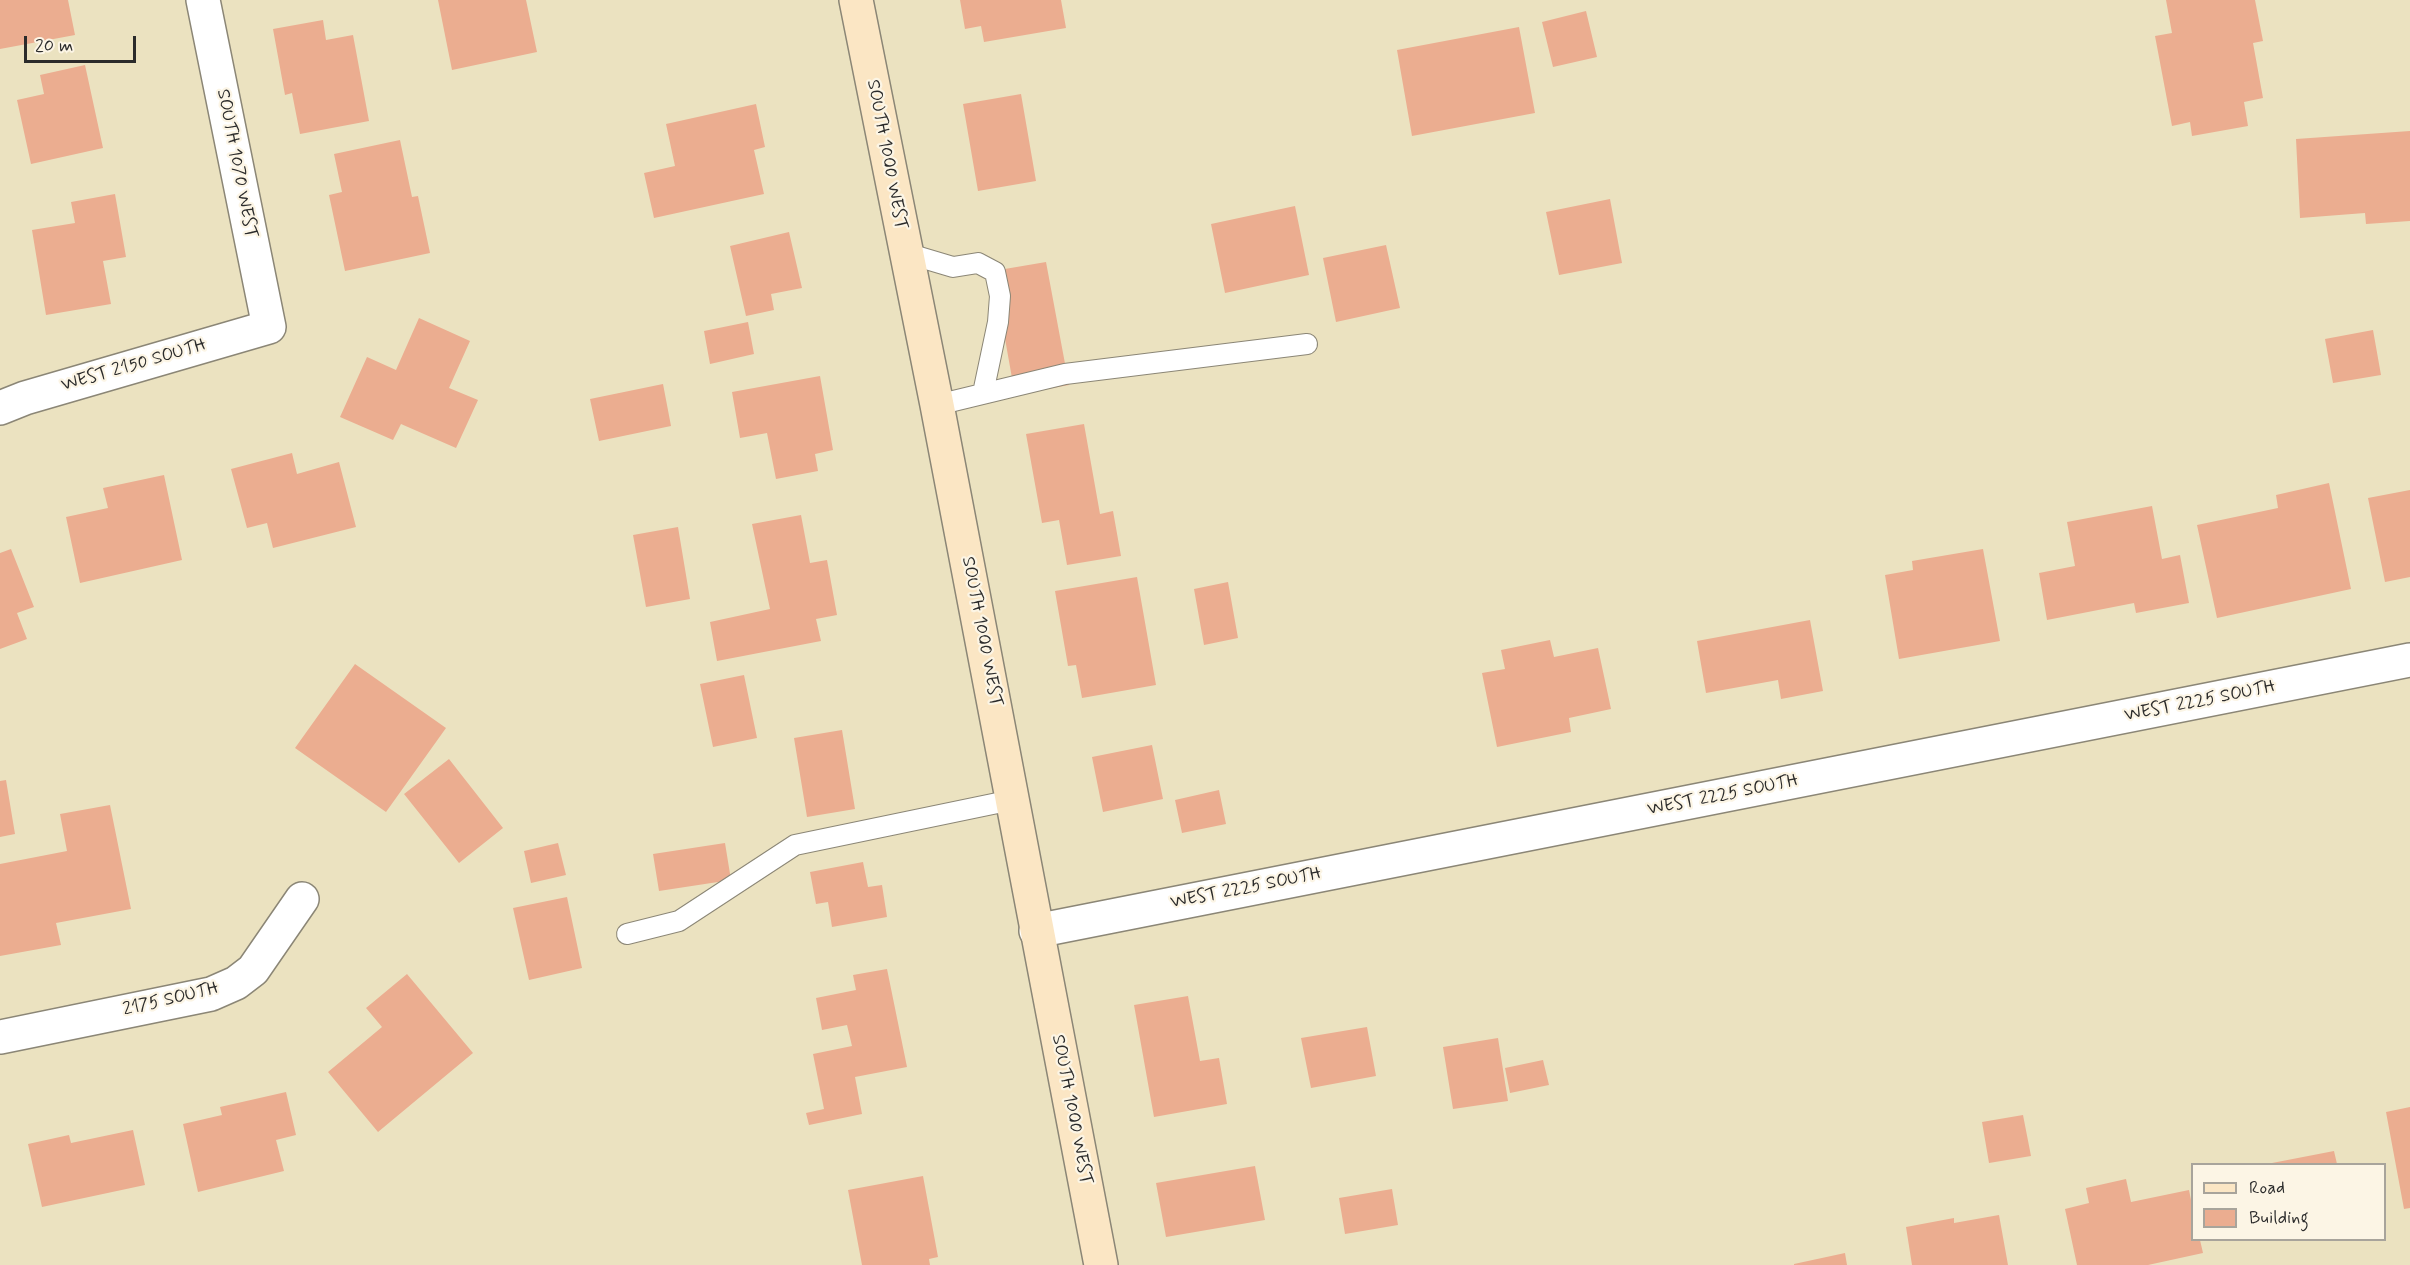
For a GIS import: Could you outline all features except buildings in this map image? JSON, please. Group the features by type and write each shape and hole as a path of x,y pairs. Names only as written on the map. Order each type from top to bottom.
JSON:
{"main road":[{"name":"SOUTH 1000 WEST","path":"856,0 938,405 1101,1265"}],"street":[{"name":"SOUTH 1070 WEST","path":"203,0 269,327"},
{"name":"WEST 2150 SOUTH","path":"0,408 25,398 269,327"},
{"name":"WEST 2225 SOUTH","path":"1036,931 2410,660"},
{"name":"2175 SOUTH","path":"0,1037 211,994 254,970 302,899"}],"lane":[{"path":"906,253 953,267 978,263 995,272 1000,296 998,322 983,393"},
{"path":"938,405 1065,374 1307,344"},
{"path":"627,934 678,921 795,845 1012,800"}]}
